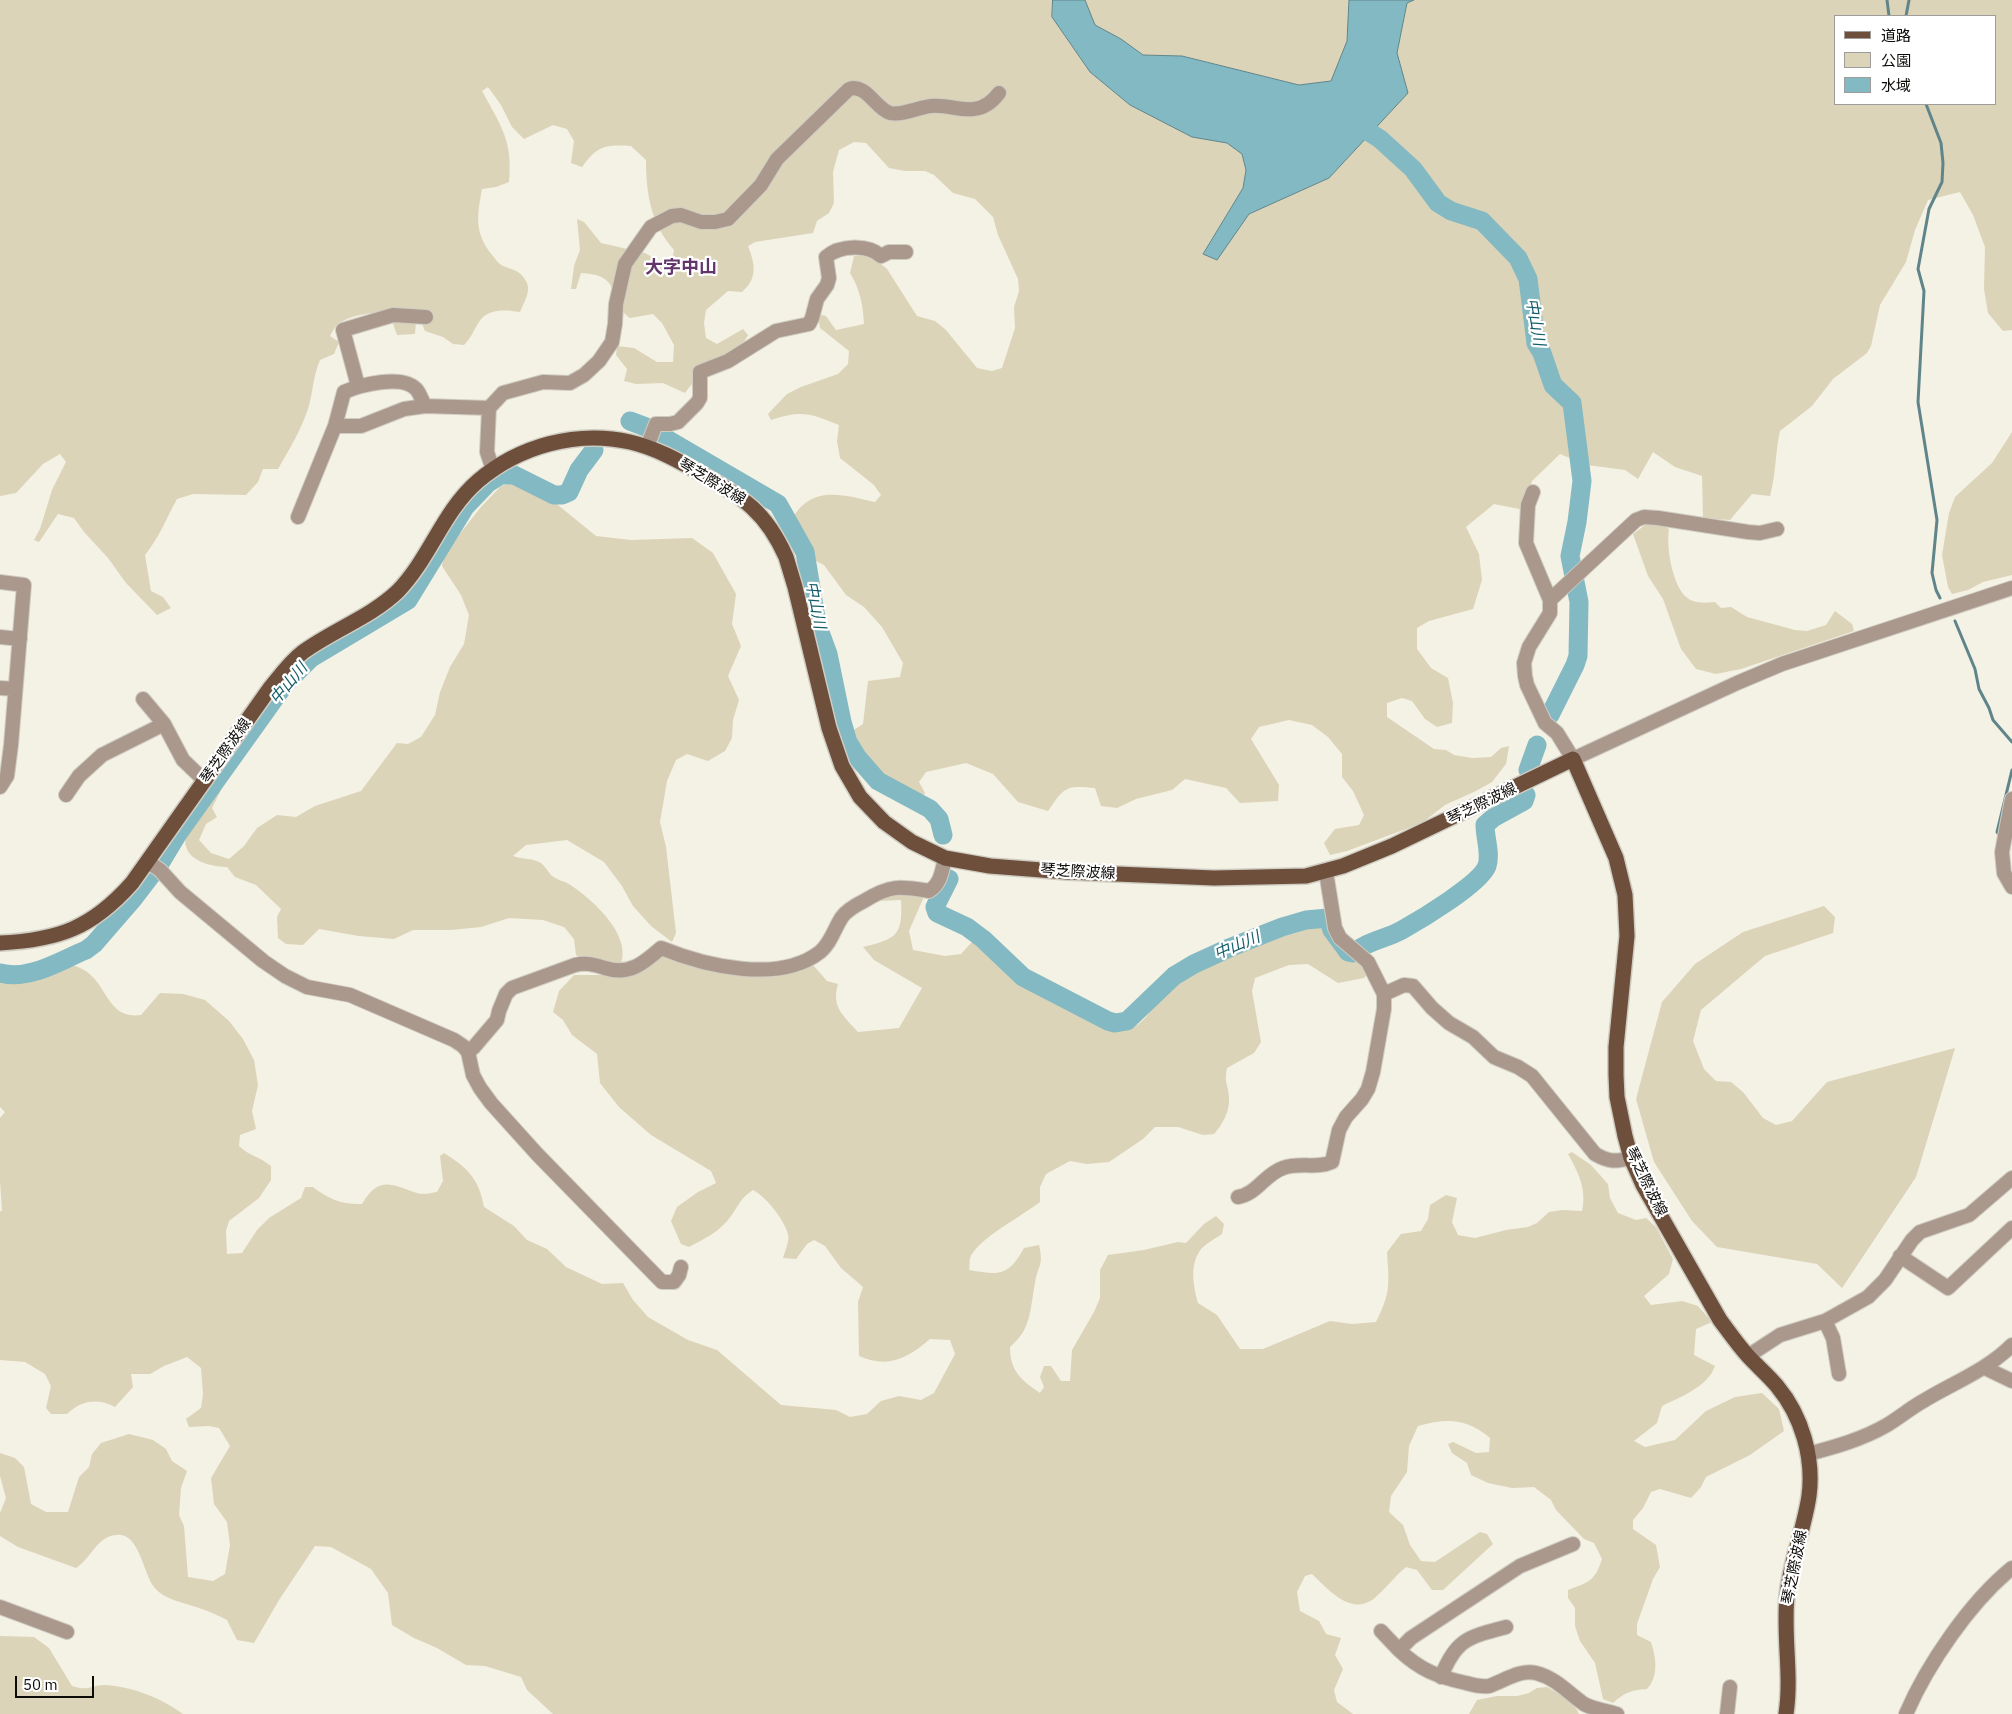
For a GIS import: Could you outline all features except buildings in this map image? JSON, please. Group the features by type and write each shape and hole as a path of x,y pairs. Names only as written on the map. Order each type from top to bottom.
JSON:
{"main road":[{"name":"琴芝際波線","path":"0,943 44,940 78,927 109,907 155,866 205,781 270,688 290,665 309,648 366,614 397,592 418,565 456,505 477,482 492,470 530,449 560,441 584,438 630,442 647,447 682,463 745,500 768,525 786,557 835,750 846,774 860,797 884,822 912,842 945,858 1013,868 1147,876 1245,878 1306,876 1326,872 1392,846 1573,759 1616,858 1625,895 1627,936 1616,1047 1616,1075 1620,1118 1631,1158 1725,1327 1748,1356 1788,1400 1801,1429 1808,1454 1809,1496 1790,1573 1787,1595 1786,1634 1789,1697 1786,1714"}],"street":[{"path":"492,470 487,452 489,408 503,392 543,382 570,383 584,376 599,361 612,342 616,304 625,264 651,227 672,216 681,215 701,222 715,222 728,219 761,185 777,159 853,87 860,89 888,113 896,114 915,108 936,105 975,109 986,105 999,93"},
{"path":"647,447 656,424 678,422 697,403 700,398 700,372 728,361 776,331 809,324 817,300 827,285 829,272 826,257 831,253 843,249 862,248 870,249 881,256 889,252 906,252"},
{"path":"358,386 344,330 394,315 426,317"},
{"path":"298,517 335,426 344,392 358,386 396,381 408,384 416,389 425,406"},
{"path":"335,426 361,426 404,409 425,406 489,408"},
{"path":"1532,492 1528,505 1526,543 1550,600 1550,613 1529,647 1524,663 1525,676 1527,685 1544,723 1558,733 1573,759 1782,664 2012,588"},
{"path":"1550,600 1636,520 1644,517 1748,532 1760,533 1777,529"},
{"path":"0,582 24,584 15,689 6,745 7,776 0,788"},
{"path":"0,637 20,638"},
{"path":"0,688 15,689"},
{"path":"143,699 164,724 182,760 205,781"},
{"path":"66,795 79,776 102,755 164,724"},
{"path":"2012,799 2002,852 2004,873 2012,887"},
{"path":"468,1052 497,1020 498,1011 506,994 512,988 582,963 622,971 633,969 661,948 682,957 715,965 743,968 773,968 801,963 821,951 828,944 843,916 852,908 882,890 908,887 929,891 942,874 945,858"},
{"path":"155,866 180,892 263,961 284,976 307,987 350,995 454,1040 463,1046 468,1052 473,1075 491,1103 536,1154 662,1282 674,1282 679,1275 681,1266"},
{"path":"1238,1197 1246,1196 1283,1168 1319,1166 1332,1162 1339,1130 1346,1118 1362,1099 1374,1072 1384,1009 1384,994 1368,962 1340,938 1335,928 1326,872"},
{"path":"1384,994 1404,985 1413,986 1432,1008 1449,1023 1473,1037 1494,1057 1518,1067 1532,1076 1594,1154 1606,1160 1618,1161 1631,1158"},
{"path":"1748,1356 1780,1335 1825,1321 1868,1297 1885,1280 1900,1256 1920,1232 1969,1215 2012,1178"},
{"path":"1900,1256 1948,1288 2012,1228"},
{"path":"1825,1321 1837,1351 1840,1374"},
{"path":"1808,1454 1828,1449 1886,1425 1924,1400 1985,1368 2012,1345"},
{"path":"1985,1368 2012,1381"},
{"path":"1399,1650 1411,1638 1520,1566 1573,1544"},
{"path":"1906,1714 1927,1670 1983,1597 2012,1568"},
{"path":"0,1607 67,1632"},
{"path":"1441,1677 1446,1664 1457,1648 1472,1636 1506,1627"},
{"path":"1381,1631 1412,1663 1441,1677 1487,1686 1523,1672 1535,1672 1554,1680 1585,1704 1617,1714"},
{"path":"1727,1714 1730,1686"}],"green space":[{"path":"0,0 1053,0 1052,17 1090,72 1130,105 1192,137 1228,143 1242,154 1246,170 1243,188 1203,253 1216,260 1249,214 1329,178 1407,93 1397,53 1407,3 1414,0 2012,0 2012,330 2003,331 1988,313 1984,289 1985,247 1973,215 1960,192 1928,200 1915,230 1906,262 1880,305 1871,346 1867,353 1833,379 1812,406 1780,431 1770,496 1752,494 1730,520 1703,518 1702,476 1675,467 1653,452 1638,479 1625,470 1587,465 1560,454 1532,481 1524,510 1494,504 1466,527 1479,554 1482,580 1473,609 1429,621 1417,628 1417,649 1431,668 1448,678 1453,703 1452,723 1437,727 1425,719 1412,701 1402,698 1387,703 1387,717 1434,749 1446,750 1454,755 1472,758 1491,757 1501,748 1509,746 1506,764 1492,782 1445,805 1422,823 1347,851 1330,855 1324,843 1335,829 1359,825 1364,815 1353,791 1342,777 1342,754 1328,737 1312,725 1289,720 1259,727 1251,739 1279,785 1278,801 1240,803 1226,788 1185,779 1172,790 1136,799 1117,808 1101,806 1095,788 1078,787 1067,789 1062,792 1048,811 1018,802 993,774 966,763 926,772 919,782 925,793 922,797 887,779 865,756 854,730 863,724 868,681 900,677 903,663 882,627 864,607 846,595 824,565 814,560 808,542 793,517 803,505 819,496 838,495 875,502 881,495 874,485 840,458 837,441 839,425 805,414 790,415 771,420 768,414 787,394 838,374 848,364 849,351 820,328 818,314 826,316 836,330 864,324 860,297 850,273 854,256 871,256 887,269 917,316 935,321 946,330 977,368 992,371 1002,368 1015,328 1014,307 1019,291 1018,279 998,235 993,217 975,199 953,193 934,175 925,171 905,171 889,168 866,143 854,142 839,150 833,172 834,203 829,213 817,221 813,233 755,242 748,246 754,270 751,281 742,292 728,291 706,310 704,323 706,338 717,344 743,329 748,335 740,345 707,369 685,393 663,383 636,384 624,381 627,369 616,355 617,346 634,348 657,362 673,362 674,345 662,323 653,314 630,318 618,304 609,283 604,278 595,275 581,273 576,289 571,289 574,266 580,250 577,219 584,222 601,243 645,253 663,263 672,261 674,250 660,230 651,208 647,185 646,160 631,146 614,145 597,151 582,167 571,163 574,141 567,129 553,125 524,139 512,127 501,105 488,87 482,91 500,124 507,144 510,168 509,182 496,187 482,189 478,224 486,247 497,261 501,265 519,273 527,283 527,294 520,312 498,311 487,314 479,322 464,345 453,344 443,337 425,331 422,324 416,321 415,334 397,335 390,315 378,313 364,314 339,323 330,336 339,342 334,354 320,360 305,417 278,469 263,469 258,482 246,495 193,494 177,499 159,534 145,555 151,591 163,597 171,608 157,615 126,583 108,558 74,518 58,514 39,542 34,540 40,529 52,490 66,462 60,454 43,464 16,493 0,496"},
{"path":"1085,0 1349,0 1347,41 1331,81 1299,85 1182,56 1143,55 1121,39 1095,26"},
{"path":"2012,432 2012,575 1983,582 1968,590 1952,594 1948,587 1942,555 1949,513 1955,497 1992,463"},
{"path":"516,482 553,501 596,536 631,540 692,538 713,553 736,594 732,624 741,646 728,676 739,700 733,720 732,738 725,751 708,761 687,754 676,760 667,781 660,822 666,847 676,933 672,942 651,926 633,906 622,886 604,862 567,840 526,845 513,856 541,863 552,876 569,884 599,909 616,931 621,943 623,954 620,966 576,955 574,939 564,927 543,920 509,918 481,927 451,930 413,930 394,939 359,936 319,929 303,945 286,944 278,938 277,917 281,909 256,885 235,877 227,867 200,861 188,851 185,843 190,823 219,782 223,786 212,808 217,817 206,824 199,840 211,853 229,859 244,846 257,828 277,815 296,817 315,806 361,791 397,743 408,744 421,737 435,715 440,692 450,667 464,644 469,615 461,595 442,566 444,554 481,507 501,486"},
{"path":"1648,523 1660,524 1669,529 1669,554 1673,574 1680,590 1685,596 1695,602 1715,602 1721,608 1731,607 1747,617 1795,630 1807,631 1826,625 1835,611 1852,624 1854,631 1741,669 1716,674 1696,669 1681,649 1663,599 1648,576 1633,534"},
{"path":"918,886 923,899 909,931 913,950 945,956 961,954 972,942 985,949 1013,974 1046,996 1091,1021 1112,1029 1129,1029 1142,1022 1164,994 1196,969 1211,961 1247,946 1319,926 1329,936 1336,952 1344,957 1360,962 1368,973 1364,978 1338,983 1308,964 1289,965 1255,978 1252,991 1261,1042 1254,1053 1227,1068 1228,1107 1223,1122 1214,1134 1203,1135 1178,1127 1155,1127 1143,1139 1109,1162 1087,1164 1070,1161 1046,1174 1040,1187 1040,1202 991,1235 974,1251 970,1258 969,1270 995,1273 1002,1272 1013,1264 1024,1248 1039,1245 1041,1261 1036,1277 1029,1318 1022,1333 1010,1347 1014,1369 1027,1384 1040,1393 1044,1387 1040,1377 1044,1366 1051,1366 1061,1381 1070,1381 1072,1350 1100,1298 1100,1270 1108,1255 1144,1250 1178,1242 1186,1243 1204,1224 1216,1216 1224,1224 1222,1234 1204,1246 1198,1254 1193,1275 1195,1289 1198,1303 1217,1315 1240,1349 1263,1349 1330,1321 1352,1324 1376,1322 1387,1295 1387,1252 1401,1234 1421,1231 1428,1219 1430,1205 1446,1195 1457,1198 1452,1222 1458,1235 1475,1238 1506,1230 1528,1227 1537,1223 1549,1212 1562,1210 1582,1211 1582,1188 1578,1174 1568,1154 1572,1152 1591,1165 1608,1184 1610,1198 1618,1213 1636,1220 1646,1218 1656,1227 1673,1259 1669,1274 1644,1296 1651,1305 1682,1301 1698,1306 1712,1322 1696,1329 1694,1355 1715,1366 1700,1386 1662,1406 1657,1423 1634,1441 1645,1447 1675,1440 1706,1411 1735,1397 1762,1393 1779,1409 1784,1431 1750,1455 1706,1477 1701,1487 1691,1498 1660,1489 1651,1492 1643,1508 1633,1520 1633,1529 1656,1545 1660,1567 1653,1579 1637,1624 1637,1635 1651,1642 1654,1654 1655,1673 1647,1689 1629,1692 1613,1703 1603,1699 1595,1663 1580,1641 1575,1626 1575,1608 1568,1598 1568,1590 1590,1580 1597,1572 1602,1559 1594,1543 1584,1539 1556,1510 1551,1500 1534,1487 1512,1488 1488,1483 1471,1475 1467,1463 1452,1453 1448,1444 1453,1442 1476,1453 1489,1452 1490,1438 1481,1431 1464,1423 1447,1421 1418,1426 1409,1446 1407,1472 1391,1496 1389,1512 1403,1525 1410,1545 1421,1561 1435,1562 1480,1532 1487,1534 1493,1544 1443,1590 1432,1590 1417,1570 1406,1567 1372,1600 1363,1604 1347,1602 1339,1598 1312,1574 1305,1576 1297,1592 1300,1611 1319,1621 1326,1634 1341,1638 1335,1655 1343,1669 1334,1690 1337,1702 1353,1714 553,1714 527,1690 521,1677 485,1666 466,1665 392,1625 388,1593 371,1569 331,1547 315,1546 279,1600 254,1643 237,1640 227,1620 205,1610 170,1599 159,1592 150,1581 135,1546 130,1539 124,1536 116,1535 103,1540 76,1568 18,1547 0,1536 0,1513 6,1498 0,1476 0,1453 15,1458 24,1467 31,1504 46,1512 68,1512 79,1477 89,1467 92,1454 101,1443 129,1434 153,1440 166,1449 172,1461 187,1471 181,1488 179,1515 184,1526 188,1577 213,1581 225,1574 230,1545 227,1522 214,1504 211,1478 230,1446 219,1428 209,1426 189,1427 186,1419 201,1408 203,1394 201,1368 187,1357 150,1374 131,1374 133,1387 115,1407 102,1402 90,1402 78,1406 67,1414 51,1414 46,1408 51,1386 45,1374 25,1362 0,1360 0,1211 2,1211 0,1118 5,1112 0,1107 0,977 21,980 61,967 78,967 96,980 113,1005 129,1015 141,1015 160,993 183,994 205,1000 229,1021 243,1039 254,1060 258,1085 252,1111 256,1129 240,1135 239,1146 271,1166 271,1180 259,1198 229,1221 226,1231 227,1254 242,1253 257,1230 269,1218 301,1198 305,1187 313,1187 324,1195 336,1200 355,1204 362,1204 374,1189 386,1185 393,1185 419,1194 437,1192 443,1181 440,1156 444,1153 460,1164 471,1175 479,1189 484,1207 514,1226 527,1240 547,1249 566,1267 602,1284 623,1283 633,1300 648,1317 688,1340 717,1350 781,1405 836,1410 850,1417 867,1414 881,1401 899,1396 921,1400 934,1393 955,1354 950,1340 930,1339 914,1352 897,1360 879,1362 859,1356 858,1302 863,1287 841,1268 825,1246 814,1240 807,1244 796,1259 783,1258 788,1239 786,1228 774,1209 763,1197 753,1190 739,1204 724,1225 715,1232 689,1247 681,1244 671,1221 677,1207 698,1192 716,1183 711,1171 651,1135 619,1107 600,1083 597,1054 572,1035 563,1020 553,1012 559,991 574,975 625,975 664,955 786,970 813,965 827,981 838,984 836,999 840,1011 858,1032 899,1028 922,988 874,960 863,947 890,938 899,929 901,900 877,901"},
{"path":"1824,906 1835,917 1833,933 1765,956 1701,1010 1693,1041 1704,1069 1716,1081 1731,1082 1743,1092 1763,1118 1776,1125 1792,1121 1827,1082 1955,1048 1916,1177 1842,1288 1817,1264 1717,1247 1692,1221 1654,1162 1636,1099 1662,1002 1695,964 1743,932"},
{"path":"0,1636 34,1637 49,1648 72,1686 87,1688 107,1685 127,1688 156,1698 183,1714 0,1714"},
{"path":"1547,1687 1570,1702 1579,1714 1469,1714 1477,1700 1497,1696 1517,1696 1529,1693 1537,1688"}],"water":[{"path":"1053,0 1085,0 1095,25 1121,39 1143,55 1182,56 1299,85 1331,81 1347,41 1349,0 1414,0 1407,3 1397,53 1408,93 1329,178 1249,214 1217,260 1203,254 1243,188 1246,170 1242,154 1227,143 1192,137 1130,105 1090,72 1052,17"}],"waterway":[{"path":"1887,0 1889,15"},
{"path":"1906,15 1909,0"},
{"path":"1926,105 1941,143 1943,163 1942,182 1929,209 1918,269 1924,291 1918,402 1937,520 1932,573 1940,598"},
{"name":"中山川","path":"1348,128 1361,127 1380,139 1413,169 1438,203 1451,211 1482,221 1518,258 1528,279 1536,343 1542,353 1553,385 1572,403 1582,481 1577,522 1570,556 1579,602 1578,656 1550,715"},
{"name":"中山川","path":"630,421 646,427 778,504 805,552 817,624 828,654 848,742 857,757 878,781 930,809 939,819 943,835"},
{"name":"中山川","path":"0,973 11,975 44,969 86,950 94,944 133,899 159,865 177,835 285,684 311,658 408,600 465,507 488,483 501,475 514,475 554,495 562,495 569,492 579,470 594,450"},
{"path":"1955,621 1975,669 1979,689 1993,720 2012,742"},
{"name":"中山川","path":"1528,770 1537,745"},
{"path":"2000,836 1997,832 2012,770"},
{"name":"中山川","path":"949,879 935,907 937,913 967,927 983,939 1023,977 1115,1023 1127,1021 1174,976 1194,964 1282,927 1306,920 1328,918 1332,930 1348,952 1353,953 1364,946 1402,930 1462,892 1482,874 1488,861 1485,825 1493,818 1524,801 1526,795"}],"district":[{"name":"大字中山","path":"681,268"}]}
